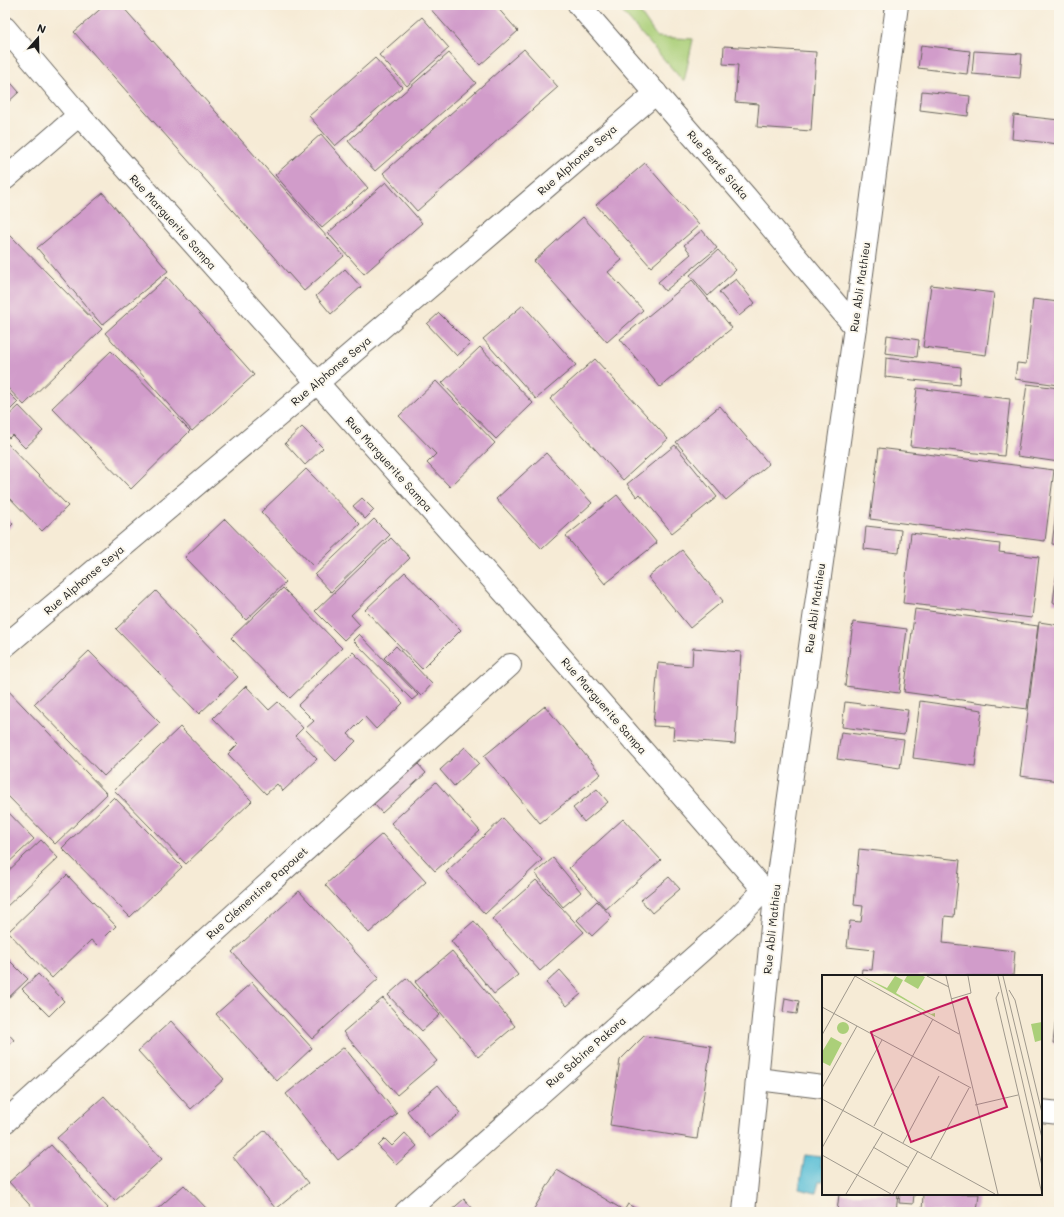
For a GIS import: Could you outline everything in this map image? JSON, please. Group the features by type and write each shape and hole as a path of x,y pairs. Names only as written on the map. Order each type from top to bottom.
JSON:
{"street":[{"name":"Rue Berté Siaka","path":"579,5 746,197 855,328"},
{"name":"Rue Abli Mathieu","path":"744,1212 757,1079 770,893 855,328 896,5"},
{"name":"Rue Marguerite Sampa","path":"5,28 79,116 770,893"},
{"name":"Rue Alphonse Seya","path":"5,646 656,94"},
{"path":"5,179 79,116"},
{"name":"Rue Clémentine Papouet","path":"5,1122 510,665"},
{"name":"Rue Sabine Pakora","path":"406,1212 730,925 770,893"},
{"path":"757,1079 822,1086"},
{"path":"1042,1111 1059,1113"}],"green space":[{"path":"616,5 635,5 657,37 693,39 684,82"}],"water":[{"path":"805,1155 821,1157 820,1167 822,1168 822,1181 819,1182 816,1193 799,1189"}],"building":[{"path":"105,5 121,5 344,256 304,291 74,32"},
{"path":"427,5 495,5 518,31 480,65"},
{"path":"422,17 449,48 407,86 379,55"},
{"path":"921,45 970,51 967,74 918,68"},
{"path":"724,46 816,52 811,131 757,127 759,104 735,102 738,65 723,64"},
{"path":"524,49 558,87 417,211 383,173"},
{"path":"974,51 1022,54 1020,78 972,74"},
{"path":"449,53 476,83 375,171 348,141"},
{"path":"375,58 402,87 335,146 309,116"},
{"path":"5,76 19,92 5,105"},
{"path":"922,91 970,96 968,116 920,110"},
{"path":"1014,115 1059,120 1059,144 1012,139"},
{"path":"321,134 368,188 322,228 275,175"},
{"path":"645,163 699,225 651,267 596,205"},
{"path":"386,182 422,223 364,274 328,233"},
{"path":"103,193 168,271 102,325 37,248"},
{"path":"583,217 622,260 608,272 643,310 607,342 534,261"},
{"path":"702,230 717,248 665,291 658,282 691,254 684,245"},
{"path":"10,235 102,329 24,405 5,385 5,241"},
{"path":"718,250 736,270 708,296 690,275"},
{"path":"345,269 361,287 331,314 316,296"},
{"path":"167,277 254,375 192,431 105,333"},
{"path":"736,279 755,303 739,316 719,292"},
{"path":"692,280 732,328 660,387 620,339"},
{"path":"931,285 994,293 986,355 923,347"},
{"path":"1033,299 1059,302 1059,385 1015,379 1017,363 1026,364"},
{"path":"523,305 576,365 536,399 483,339"},
{"path":"439,313 470,344 457,356 427,324"},
{"path":"887,335 919,340 917,357 885,353"},
{"path":"480,347 533,403 496,439 442,383"},
{"path":"111,351 190,431 131,489 52,408"},
{"path":"886,358 961,367 960,385 885,377"},
{"path":"595,359 668,439 623,480 550,399"},
{"path":"436,381 495,443 450,487 427,463 436,454 399,416"},
{"path":"1027,384 1059,388 1059,462 1017,456"},
{"path":"917,388 1010,399 1004,456 910,446"},
{"path":"5,389 18,402 5,415"},
{"path":"19,406 43,431 25,448 12,435 9,438 5,435 5,419"},
{"path":"720,406 769,464 726,500 676,442"},
{"path":"302,427 323,448 305,465 285,443"},
{"path":"5,441 68,506 42,531 5,493"},
{"path":"675,445 717,497 672,533 640,494 637,497 627,484"},
{"path":"879,448 1054,470 1045,541 870,519"},
{"path":"546,453 592,503 542,549 496,499"},
{"path":"306,469 360,524 314,567 261,512"},
{"path":"617,495 657,543 605,584 566,536"},
{"path":"1059,497 1059,545 1052,544"},
{"path":"362,498 374,510 365,519 353,506"},
{"path":"5,516 13,524 5,532"},
{"path":"225,519 286,582 246,620 185,557"},
{"path":"374,519 390,535 331,592 315,575"},
{"path":"866,526 901,530 899,553 864,549"},
{"path":"911,533 1000,544 999,552 1039,557 1032,618 903,603"},
{"path":"391,538 410,558 351,615 360,625 344,640 315,611"},
{"path":"682,550 723,601 690,628 648,577"},
{"path":"1058,562 1059,603 1053,603"},
{"path":"405,572 461,630 422,669 365,610"},
{"path":"283,588 342,648 290,698 231,638"},
{"path":"156,591 238,677 199,714 116,629"},
{"path":"915,609 1038,626 1027,709 904,692"},
{"path":"853,622 907,629 899,693 845,686"},
{"path":"1039,622 1059,625 1059,781 1020,776"},
{"path":"359,634 418,695 412,700 353,640"},
{"path":"396,646 432,684 421,696 384,658"},
{"path":"693,648 741,652 735,744 673,739 674,727 653,726 658,663 692,666"},
{"path":"89,651 160,723 104,776 34,704"},
{"path":"353,652 403,703 376,729 365,717 348,734 356,741 336,761 305,729 314,721 298,705"},
{"path":"246,686 269,710 278,702 303,728 295,736 317,759 283,791 277,784 266,794 228,754 238,744 213,718"},
{"path":"5,687 107,794 55,844 5,793"},
{"path":"920,701 982,710 975,766 913,758"},
{"path":"845,702 908,710 904,735 842,727"},
{"path":"545,706 601,774 540,823 484,756"},
{"path":"180,727 252,801 186,864 114,790"},
{"path":"841,732 904,740 900,768 837,759"},
{"path":"465,747 479,763 454,786 440,770"},
{"path":"411,756 426,773 382,813 367,796"},
{"path":"436,782 480,831 435,871 391,823"},
{"path":"597,789 608,802 584,822 573,808"},
{"path":"114,797 182,867 130,917 62,848"},
{"path":"5,809 34,839 5,866"},
{"path":"503,818 542,860 485,914 446,872"},
{"path":"623,819 661,860 606,909 569,868"},
{"path":"382,834 426,882 369,933 325,885"},
{"path":"41,840 58,858 5,908 5,874"},
{"path":"859,849 960,860 954,917 945,916 943,943 1015,951 1013,975 861,975 862,969 872,970 874,950 847,947 850,921 861,922 863,906 854,905"},
{"path":"553,858 581,892 563,907 535,873"},
{"path":"67,875 116,926 97,945 91,940 52,978 8,932"},
{"path":"669,877 680,889 652,913 641,900"},
{"path":"536,880 584,932 540,971 492,919"},
{"path":"299,891 379,978 312,1039 232,952"},
{"path":"597,901 612,917 592,936 577,920"},
{"path":"474,921 518,975 494,994 451,941"},
{"path":"452,951 515,1026 478,1057 415,982"},
{"path":"5,956 28,979 5,1001"},
{"path":"560,970 581,994 567,1006 546,983"},
{"path":"38,974 64,1001 49,1016 22,989"},
{"path":"407,978 440,1015 422,1031 388,995"},
{"path":"252,982 312,1048 277,1081 216,1014"},
{"path":"383,998 437,1061 397,1095 343,1032"},
{"path":"785,998 799,1001 797,1014 783,1012"},
{"path":"1059,999 1059,1044 1053,1043"},
{"path":"171,1021 224,1079 191,1109 138,1051"},
{"path":"5,1030 14,1040 5,1048"},
{"path":"644,1036 711,1046 697,1139 610,1125 620,1060"},
{"path":"344,1047 397,1114 338,1160 286,1094"},
{"path":"438,1085 461,1113 429,1138 407,1111"},
{"path":"104,1096 162,1159 115,1201 57,1138"},
{"path":"265,1130 308,1183 276,1209 233,1157"},
{"path":"405,1133 417,1146 396,1165 378,1146 385,1139 392,1146"},
{"path":"51,1145 108,1208 104,1212 36,1212 9,1182"},
{"path":"557,1170 620,1208 618,1212 532,1212"},
{"path":"184,1185 210,1212 154,1212"},
{"path":"1058,1186 1059,1212 1055,1212"},
{"path":"839,1195 898,1195 896,1212 837,1212"},
{"path":"900,1195 914,1195 913,1204 899,1203"},
{"path":"923,1195 979,1195 977,1212 922,1212"},
{"path":"464,1199 476,1212 449,1212"},
{"path":"628,1204 641,1212 623,1212"}]}
